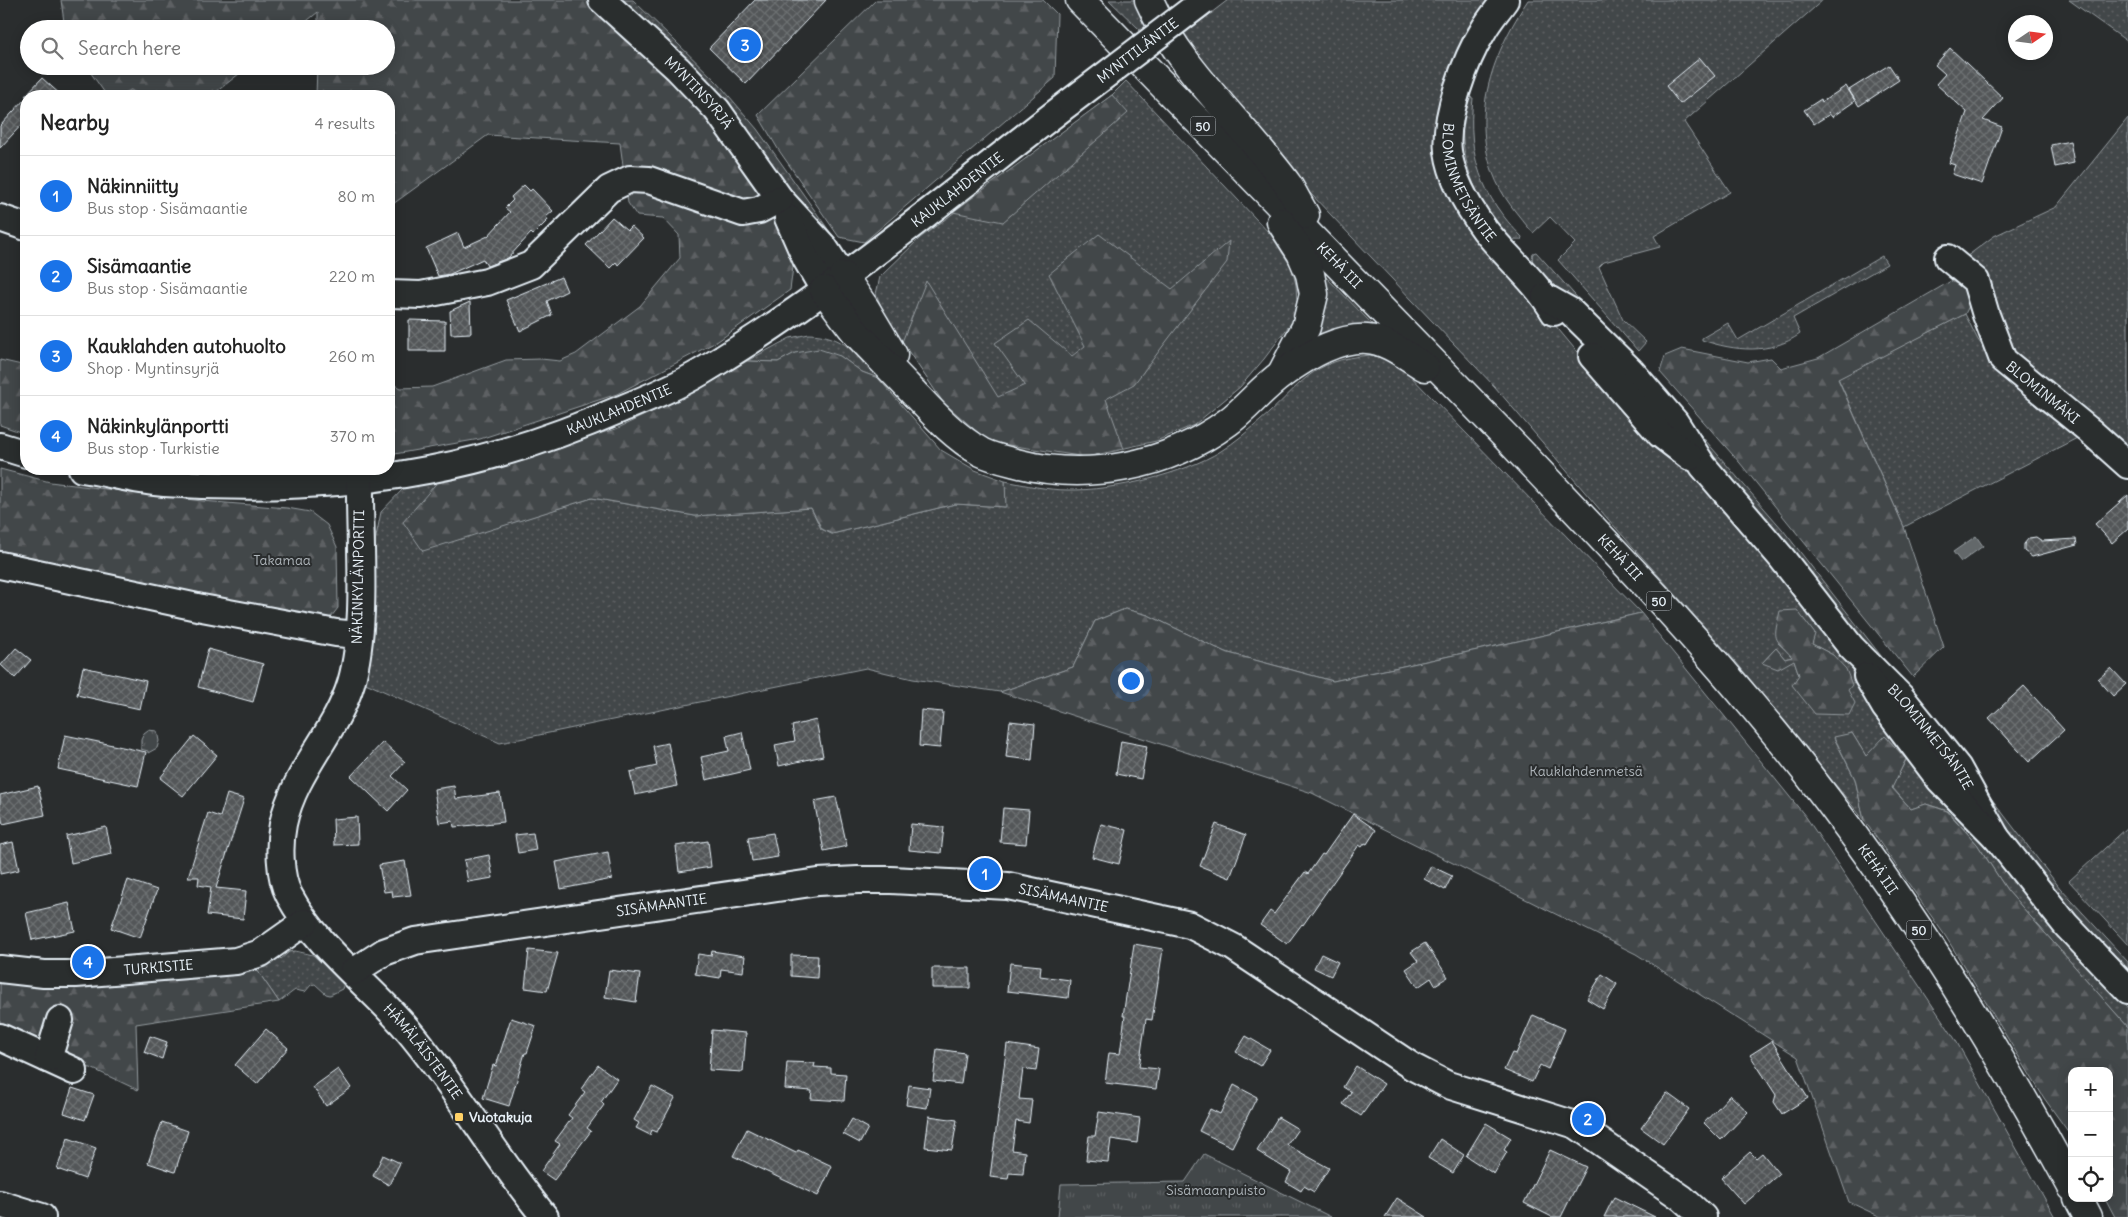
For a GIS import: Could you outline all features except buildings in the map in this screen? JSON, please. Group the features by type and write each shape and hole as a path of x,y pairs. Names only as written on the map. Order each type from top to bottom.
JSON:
{"highway":[{"name":"KEHÄ III","path":"1080,0 1456,385 1623,561 1740,691 1859,843 1947,972 2026,1100 2068,1179"},
{"path":"1148,0 1187,63 1288,186 1326,251"},
{"path":"1265,189 1289,236 1301,253 1310,274 1314,294 1306,327 1281,375"},
{"path":"833,283 865,308 925,405 950,430 982,452 1008,461 1052,470 1098,470 1127,466 1160,457 1192,444 1227,422 1281,375 1318,352 1343,342 1368,339 1390,346 1456,385"},
{"path":"2080,1202 2088,1217"}],"street":[{"name":"MYNTINSYRJÄ","path":"602,0 678,70 717,110 780,199 824,247 833,283"},
{"name":"BLOMINMETSÄNTIE","path":"1505,0 1482,32 1458,86 1450,120 1448,150 1454,174 1465,200 1486,230 1545,297 1570,311 1630,371 1675,422 1703,466 1781,557 1851,647 1900,696 1958,768 1996,837 2066,925 2128,990"},
{"name":"MYNTTILÄNTIE","path":"1070,102 1204,1"},
{"name":"KAUKLAHDENTIE","path":"395,474 433,469 504,451 589,423 699,374 768,329 833,283 1070,102"},
{"path":"395,294 421,295 487,282 531,265 609,189 630,179 649,180 743,213 759,210 780,199"},
{"path":"0,218 20,224"},
{"name":"BLOMINMÄKI","path":"1948,258 1976,281 1986,315 2003,360 2090,431 2128,465"},
{"path":"0,446 20,452"},
{"name":"KAUKLAHDENTIE","path":"116,475 162,483 238,485 313,483 389,475"},
{"name":"NÄKINKYLÄNPORTTI","path":"305,922 288,892 281,848 283,824 289,802 299,780 342,706 351,682 360,635 360,479"},
{"path":"0,565 221,611 336,633 360,635"},
{"name":"SISÄMAANTIE","path":"353,972 384,952 415,941 818,882 891,880 1008,886 1190,925 1233,946 1421,1072 1448,1085 1576,1125 1682,1198 1703,1217"},
{"name":"TURKISTIE","path":"0,970 44,974 76,974 236,961 261,953 305,922"},
{"name":"HÄMÄLÄISTENTIE","path":"305,922 334,956 353,972 407,1029 545,1217"},
{"path":"48,1059 60,1020"},
{"path":"0,1037 74,1071"},
{"path":"0,1204 42,1217"}],"green space":[{"path":"61,0 587,0 667,71 737,149 781,224 794,259 790,290 718,341 617,394 480,439 395,454 395,385 400,388 432,387 506,360 541,359 560,361 576,354 640,306 680,258 679,235 663,218 637,216 628,203 620,143 488,135 395,203 395,90 316,90 317,75 395,75 395,20 318,20 318,12 308,20 64,20"},
{"path":"617,0 633,0 718,83 757,129 830,232 830,236 824,236 749,132"},
{"path":"876,0 1043,0 1057,14 1055,78 864,242 839,237 778,149 758,115"},
{"path":"1109,0 1135,0 1139,11 1166,55"},
{"path":"1228,0 1491,0 1437,125 1500,259 1574,348 1655,437 1697,477 1768,558 1840,649 1860,682 2128,1007 2128,1027 2007,890 1977,844 1948,811 1926,804 1911,809 1892,787 1906,760 1886,737 1866,756 1852,733 1834,738 1855,779 1864,820 1736,662 1607,518 1495,387 1290,172 1181,36","holes":["1778,643 1812,644 1833,655 1847,690 1799,675 1794,660 1762,663 1776,648 1785,659 1793,657"]},
{"path":"1528,0 1823,0 1684,122 1730,192 1654,236 1660,247 1604,262 1599,267 1623,320 1646,342 1638,351 1558,260 1575,243 1550,217 1533,233 1505,197 1493,173 1484,127 1489,83 1505,40"},
{"path":"2069,0 2128,0 2128,42"},
{"path":"92,75 238,75 219,90 103,90"},
{"path":"1126,81 1271,235 1292,268 1297,302 1292,322 1264,359 1240,387 1194,425 1156,441 1086,457 943,402 886,318 876,294 880,277 920,238 1112,95"},
{"path":"1112,95 1128,113 1003,222 953,212"},
{"path":"1468,97 1473,98 1472,138 1480,173 1496,206 1522,237 1521,240 1508,237 1498,227 1484,205 1471,176 1463,145 1464,113"},
{"path":"2128,118 2128,443 2117,450 2004,352 1962,260 1994,236 2056,207"},
{"path":"1099,234 1172,289 1229,241 1227,262 1134,384 1106,399 1124,449 1086,457 989,442 943,402 902,342 926,281 998,397 1025,385 995,343 1029,320 1072,356 1085,346 1049,274"},
{"path":"1536,252 1610,334 1537,271 1532,260 1533,253"},
{"path":"1882,256 1887,264 1793,318 1800,334 1789,341 1765,348 1752,349 1727,347 1702,340 1702,338 1728,323 1738,340"},
{"path":"1323,274 1375,327 1310,344"},
{"path":"1951,281 1966,288 1971,302 1965,314 1838,379 1904,527 1944,647 1913,677 1740,463 1660,372 1665,356 1682,349 1748,362 1771,358 1781,368 1818,358"},
{"path":"1965,314 1978,340 1999,367 2083,435 1904,527 1838,378"},
{"path":"809,334 831,338 848,347 856,353 878,378 862,372 840,356 795,353 778,362 747,361 790,338"},
{"path":"819,349 840,356 862,372 878,378 941,450 975,470 1005,481 1006,507 955,504 832,534 822,529 811,508 695,516 592,498 423,551 403,522 440,479 616,429 703,387 747,361 778,362 795,353"},
{"path":"1370,355 1397,362 1641,613 1333,681 1225,652 1148,615 1125,609 1095,621 1073,667 1000,692 913,679 866,668 500,743 361,681 374,547 381,512 403,489 440,479 423,550 592,498 695,516 811,508 821,529 832,534 955,504 1005,507 1005,481 1052,489 1086,490 1148,480 1168,474 1206,459 1226,448 1260,421 1308,376 1319,369 1333,362"},
{"path":"0,360 20,365 20,432 0,425"},
{"path":"1667,396 1783,530 1924,711 1922,713 1714,465"},
{"name":"Takamaa","path":"0,469 50,482 202,501 287,508 310,512 327,525 337,547 338,608 331,617 322,621 0,558"},
{"name":"Kauklahdenmetsä","path":"1125,609 1148,615 1225,652 1333,681 1641,613 1806,817 1955,1039 2055,1217 1881,1217 1849,1202 1798,1057 1636,954 1312,793 1000,692 1073,667 1095,621"},
{"path":"1797,610 1815,634 1812,644 1833,655 1846,669 1852,685 1848,690 1855,703 1849,715 1815,714 1792,685 1799,675 1794,660 1778,669 1762,663 1776,648 1785,659 1792,657 1778,641 1776,628 1780,611"},
{"path":"148,730 157,731 159,741 157,748 148,753 148,751 141,749 141,740 144,733"},
{"path":"1852,733 1866,756 1885,736 1906,759 1892,788 1911,809 1926,804 1947,811 1977,844 2007,890 2128,1027 2128,1217 2115,1217 2107,1202 2113,1202 2113,1067 2068,1067 2068,1131 2044,1098 1946,937 1864,820 1855,779 1834,737"},
{"path":"1945,738 2060,888 2128,962 2128,972 2080,924 2023,854"},
{"path":"2128,827 2128,945 2069,881"},
{"path":"295,951 313,955 344,983 342,989 330,995 326,994 315,984 311,985 305,992 295,990 279,1002 255,967 276,954 281,959 289,952"},
{"path":"255,967 279,1002 136,1024 138,1090 91,1068 81,1067 62,1056 68,1013 55,1007 48,1036 41,1044 0,1029 0,979"},
{"name":"Sisämaanpuisto","path":"1204,1154 1331,1217 1058,1217 1061,1184 1185,1182"}],"shaded area":[{"path":"1976,536 1983,546 1961,562 1953,552"}],"place":[{"name":"Kauklahden autohuolto","path":"745,45"},
{"name":"Näkinniitty","path":"985,874"},
{"name":"Näkinkylänportti","path":"88,962"},
{"name":"Vuotakuja","path":"459,1117"},
{"name":"Sisämaantie","path":"1588,1119"}]}
